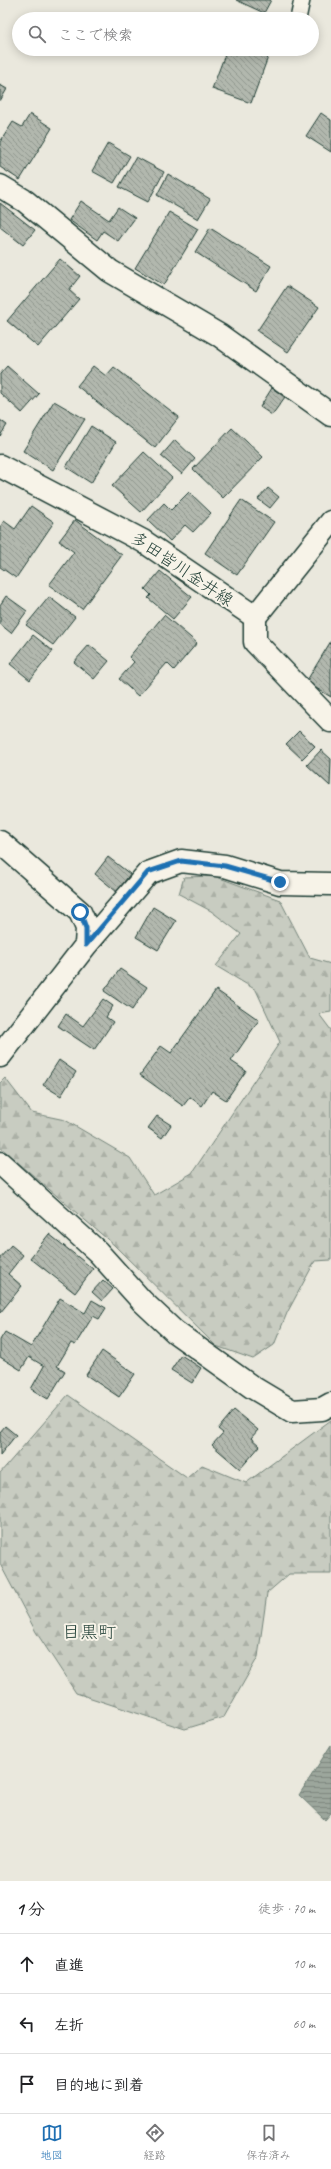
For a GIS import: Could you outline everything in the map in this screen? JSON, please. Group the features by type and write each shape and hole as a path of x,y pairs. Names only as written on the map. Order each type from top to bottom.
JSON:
{"street":[{"path":"0,186 25,202 110,271 219,335 331,415"},
{"name":"多田皆川金井線","path":"0,466 143,541 255,617"},
{"path":"331,522 255,617 255,642 331,721"},
{"path":"0,842 80,912 86,928 86,945"},
{"path":"0,1056 86,945 148,872 181,861 225,866 280,882 331,884"},
{"path":"0,1163 98,1252 142,1300 175,1332 252,1387 292,1411 322,1409 331,1404"}],"lane":[{"path":"299,12 302,0"}],"green space":[{"path":"214,876 280,900 310,958 331,964 331,1012 319,1014 331,1030 331,1260 315,1261 287,1313 274,1345 253,1359 216,1346 114,1245 0,1147 0,1083 5,1078 32,1113 65,1120 130,1158 154,1195 192,1173 280,1042 256,990 216,966 241,934 211,911 179,894 184,877"},
{"path":"68,1395 187,1478 202,1465 246,1483 331,1420 331,1574 289,1574 267,1593 258,1657 224,1717 185,1729 76,1693 36,1632 0,1564 0,1473"}],"shaded area":[{"path":"331,1745 331,1813 325,1820 299,1795"}],"building":[{"path":"236,0 271,0 265,12"},
{"path":"224,56 268,56 251,103 212,89"},
{"path":"0,85 7,89 0,101"},
{"path":"321,113 331,120 331,152 306,136"},
{"path":"30,114 52,128 20,180 0,167 0,142 13,122 22,127"},
{"path":"108,143 130,156 114,183 92,171"},
{"path":"136,157 164,172 148,202 119,187"},
{"path":"168,174 210,199 198,219 157,195"},
{"path":"81,201 109,220 118,207 135,218 118,241 103,231 97,240 69,220"},
{"path":"0,203 35,230 23,245 0,227"},
{"path":"169,212 198,229 164,285 135,268"},
{"path":"210,228 271,266 256,291 195,252"},
{"path":"60,259 80,276 69,290 79,299 38,347 7,321"},
{"path":"287,286 319,307 288,352 257,331"},
{"path":"7,366 39,394 22,413 0,393 0,374"},
{"path":"93,366 106,376 114,367 179,417 155,448 77,386"},
{"path":"272,388 285,397 272,415 260,407"},
{"path":"54,401 85,419 53,470 23,451"},
{"path":"0,420 7,425 0,436"},
{"path":"91,426 116,442 91,483 66,467"},
{"path":"232,428 263,457 223,498 193,469"},
{"path":"175,440 195,459 182,474 161,456"},
{"path":"144,452 172,478 141,512 112,486"},
{"path":"268,488 279,497 270,508 258,499"},
{"path":"189,492 211,513 193,532 185,525 170,541 148,520 164,503 171,510"},
{"path":"241,500 274,522 237,575 205,553"},
{"path":"31,506 54,522 16,578 0,567 0,527 4,521 15,529"},
{"path":"75,520 122,555 82,609 49,585 74,552 59,541"},
{"path":"160,571 192,597 173,619 148,598 151,595 145,589"},
{"path":"6,596 27,611 11,633 0,624 0,605"},
{"path":"49,597 75,617 53,645 26,625"},
{"path":"164,615 197,643 174,670 167,663 138,696 119,679 134,662 129,657"},
{"path":"33,635 53,651 30,680 10,664"},
{"path":"331,641 331,697 306,682"},
{"path":"89,645 109,661 94,679 74,662"},
{"path":"299,731 315,746 302,759 286,744"},
{"path":"321,750 331,759 330,786 307,765"},
{"path":"108,857 130,874 117,892 95,874"},
{"path":"153,907 176,921 158,950 136,937"},
{"path":"120,969 147,987 132,1010 104,991"},
{"path":"216,990 259,1020 231,1061 246,1071 226,1100 212,1091 202,1106 190,1097 183,1106 140,1075 161,1046 171,1053"},
{"path":"103,999 113,1006 106,1017 113,1022 94,1050 58,1026 66,1014 83,1026"},
{"path":"59,1060 76,1072 61,1096 43,1085"},
{"path":"157,1116 171,1125 162,1138 148,1128"},
{"path":"49,1234 93,1269 75,1293 30,1258"},
{"path":"11,1245 23,1255 8,1274 22,1286 0,1313 0,1258"},
{"path":"103,1280 113,1289 102,1301 92,1292"},
{"path":"60,1298 85,1313 92,1300 106,1308 99,1319 93,1316 75,1345 71,1343 57,1366 65,1371 48,1399 31,1389 44,1366 29,1357 21,1370 0,1357 0,1340 5,1332 31,1347"},
{"path":"102,1351 135,1374 119,1397 86,1375"},
{"path":"181,1355 201,1368 192,1383 171,1370"},
{"path":"234,1410 258,1430 251,1438 260,1446 240,1469 212,1445 223,1433 218,1429"},
{"path":"5,1426 16,1435 0,1455 0,1432"}],"district":[{"name":"目黒町","path":"89,1632"}],"route":[{"path":"80,912 86,928 86,945 148,872 181,861 225,866 280,882"}]}
